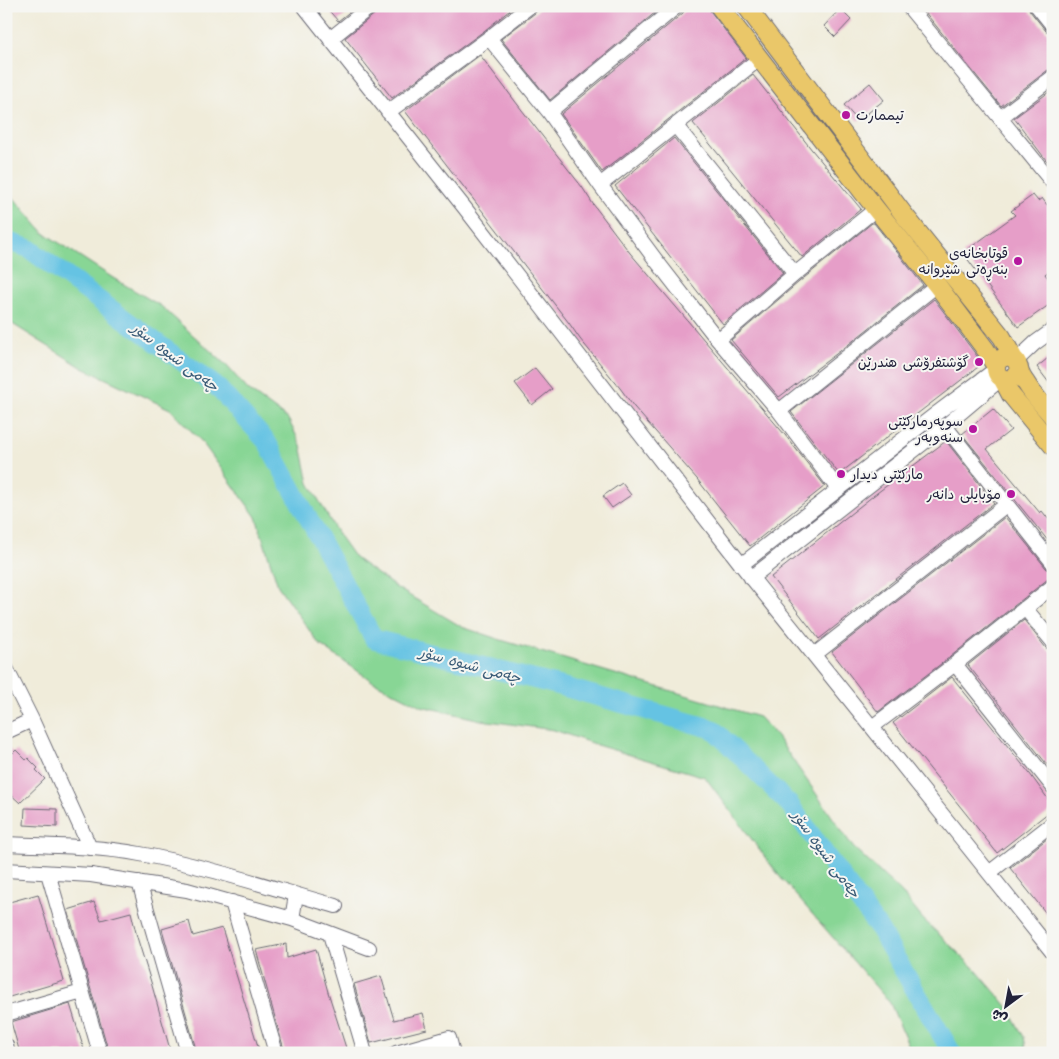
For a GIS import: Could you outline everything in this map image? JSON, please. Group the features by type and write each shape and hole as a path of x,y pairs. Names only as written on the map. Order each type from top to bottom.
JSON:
{"main road":[{"path":"719,6 876,209 937,284 986,350 1012,394 1053,446"},
{"path":"746,6 906,216 1002,337 1027,385 1053,417"},
{"path":"998,371 1008,380 1013,378 1017,374 1016,363"}],"street":[{"path":"304,6 464,207 741,565 989,873 1051,947"},
{"path":"330,39 371,6"},
{"path":"388,112 530,6"},
{"path":"549,112 677,6"},
{"path":"908,6 1053,183"},
{"path":"1037,6 1053,26"},
{"path":"489,38 549,112 655,259 718,340 779,410 838,489"},
{"path":"600,185 760,59"},
{"path":"1000,118 1053,77"},
{"path":"676,126 795,274"},
{"path":"718,340 795,274 876,209"},
{"path":"779,410 937,284"},
{"path":"1016,363 1036,343 1053,330"},
{"path":"741,565 936,413 998,371"},
{"path":"752,578 945,426 998,371"},
{"path":"945,426 1053,563"},
{"path":"814,655 1006,505"},
{"path":"872,727 1053,586"},
{"path":"1025,608 1053,642"},
{"path":"955,664 1053,787"},
{"path":"6,668 32,720 90,848"},
{"path":"6,732 32,720"},
{"path":"989,873 1053,823"},
{"path":"6,844 90,848 139,854 198,866 336,906"},
{"path":"6,870 91,875 187,890 292,920 369,948"},
{"path":"48,873 100,1053"},
{"path":"139,882 188,1053"},
{"path":"292,920 296,895"},
{"path":"232,902 276,1053"},
{"path":"330,934 365,1053"},
{"path":"6,1014 82,992"},
{"path":"396,1053 449,1038 453,1053"},
{"path":"6,1045 8,1053"}],"green space":[{"path":"6,189 44,233 113,278 161,306 226,365 248,390 288,419 301,445 309,483 338,534 355,558 397,588 462,627 759,717 777,737 853,847 901,892 922,918 976,970 1006,1005 1024,1037 1027,1053 912,1053 890,1003 780,877 705,777 600,746 554,730 481,720 421,706 372,681 319,644 278,586 256,517 202,442 170,409 83,368 6,320"}],"building":[{"path":"325,6 357,6 338,21"},
{"path":"380,6 515,6 392,98 345,38 376,13"},
{"path":"541,6 663,6 550,100 501,39 535,13"},
{"path":"686,6 709,6 711,12 746,58 602,172 561,114 683,13"},
{"path":"920,6 1028,6 1046,31 1053,35 1053,68 1001,106"},
{"path":"840,9 851,20 835,37 824,26"},
{"path":"480,55 582,187 630,253 785,435 825,486 750,546 697,479 634,407 580,339 405,111"},
{"path":"753,75 861,209 802,257 693,123"},
{"path":"870,83 884,100 858,121 844,105"},
{"path":"1053,89 1053,169 1014,118"},
{"path":"674,138 783,273 723,324 615,186"},
{"path":"1033,195 1038,201 1042,198 1053,213 1053,268 1045,274 1053,285 1053,302 1018,327 963,253 1015,215 1011,211"},
{"path":"874,223 923,285 779,397 731,340"},
{"path":"934,299 982,364 839,474 791,412"},
{"path":"1053,354 1053,388 1037,367"},
{"path":"535,368 552,389 532,405 515,383"},
{"path":"993,409 1011,430 987,449 1040,513 1042,511 1053,525 1053,547 962,434"},
{"path":"946,441 994,503 819,639 771,577"},
{"path":"622,483 631,495 612,508 603,496"},
{"path":"1005,517 1053,574 1053,577 878,712 832,652"},
{"path":"1024,620 1046,648 1053,653 1053,772 968,665"},
{"path":"952,677 1030,774 1053,806 1053,809 997,853 893,723"},
{"path":"6,746 13,753 16,750 26,760 28,758 45,779 20,803 6,790"},
{"path":"25,808 57,809 57,827 24,825"},
{"path":"1053,834 1053,922 1010,868"},
{"path":"38,894 64,981 6,998 6,903"},
{"path":"94,902 101,920 131,912 171,1053 109,1053 68,910"},
{"path":"189,921 193,936 222,928 260,1053 197,1053 162,929"},
{"path":"286,944 287,958 316,949 347,1051 341,1053 285,1053 256,950"},
{"path":"381,976 394,1020 423,1013 427,1029 371,1043 354,984"},
{"path":"70,1004 85,1053 20,1053 11,1022"}],"waterway":[{"name":"چەمی شیوە سۆر","path":"6,241 28,248 217,387 267,442 374,639 564,687 713,729 790,805 879,929 952,1053"}],"place":[{"name":"تیممارت","path":"846,115"},
{"name":"قوتابخانەی بنەڕەتی شێروانە","path":"1018,261"},
{"name":"گۆشتفرۆشی هندرێن","path":"979,362"},
{"name":"سوپەرمارکێتی سنەوبەر","path":"973,429"},
{"name":"مارکێتی دیدار","path":"841,474"},
{"name":"مۆبایلی دانەر","path":"1011,494"}]}
